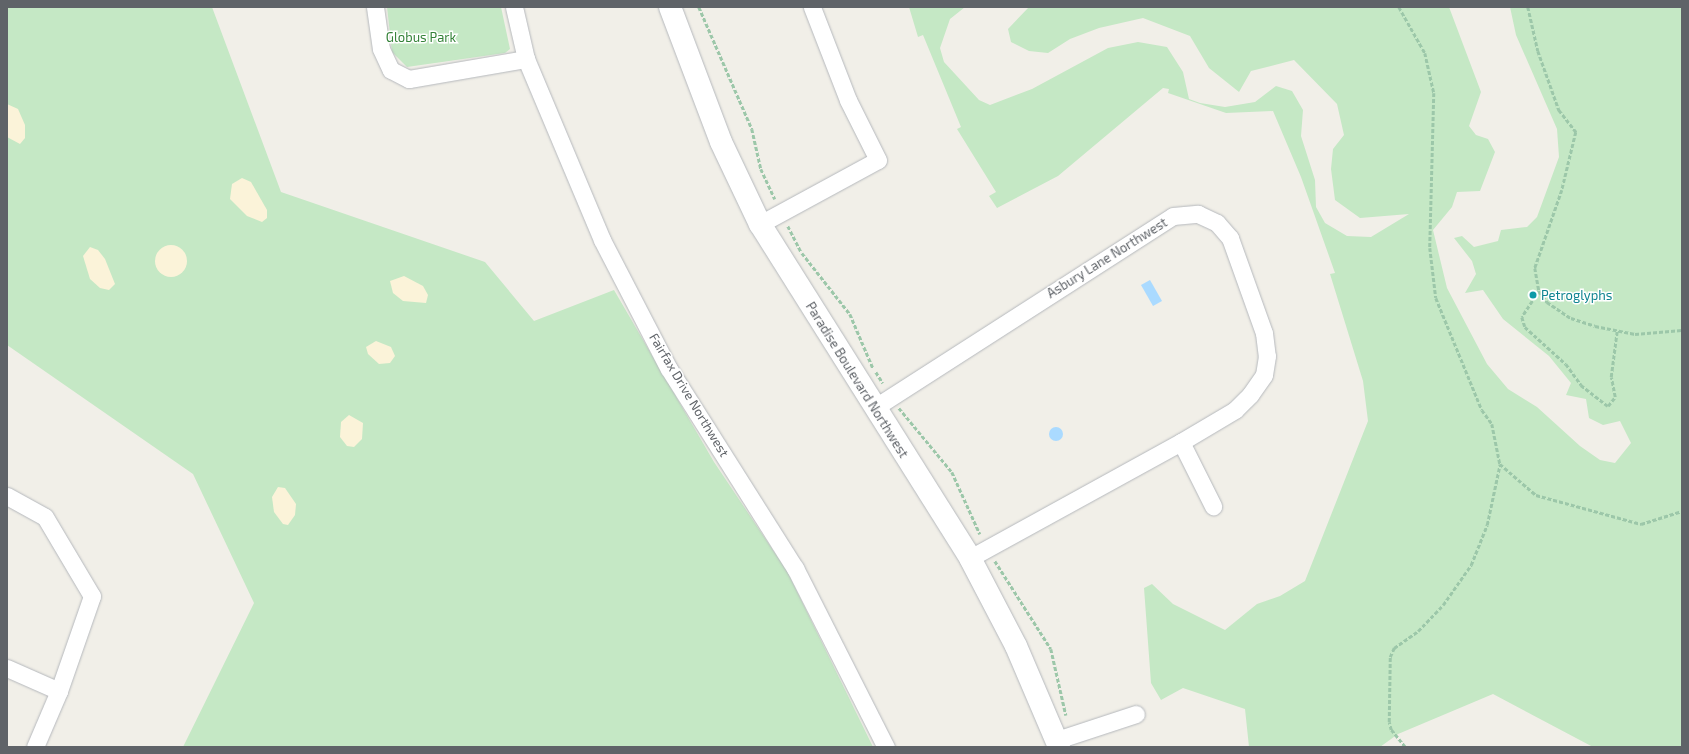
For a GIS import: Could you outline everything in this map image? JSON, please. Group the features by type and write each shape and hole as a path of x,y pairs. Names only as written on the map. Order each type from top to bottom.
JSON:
{"street":[{"path":"375,7 384,56 391,70 409,79 526,59"},
{"name":"Fairfax Drive Northwest","path":"514,7 526,59 602,240 670,369 795,568 886,747"},
{"name":"Paradise Boulevard Northwest","path":"670,7 721,142 760,224 874,408 970,558 1016,646 1058,744"},
{"path":"760,224 878,160 848,100 812,7"},
{"name":"Asbury Lane Northwest","path":"874,408 1149,229 1173,216 1198,214 1217,222 1230,238 1264,333 1267,356 1264,375 1235,410 1181,442 970,558"},
{"path":"1181,442 1213,506"},
{"path":"7,496 45,517 92,596 60,691 35,747"},
{"path":"7,668 60,691"},
{"path":"1058,744 1136,714"}],"path":[{"path":"699,7 752,129 761,169 775,199"},
{"path":"1399,7 1425,53 1434,93 1430,248 1436,298 1482,410 1492,424 1500,464 1488,525 1471,565 1443,605 1418,631 1394,648 1390,657 1389,722 1391,730 1405,747"},
{"path":"1528,7 1538,51 1559,110 1576,132 1562,190 1535,268 1539,291 1547,302 1571,318 1617,331 1635,334 1682,330"},
{"path":"787,226 802,253 850,314 866,355 883,383"},
{"path":"1539,291 1522,317 1525,327 1566,364 1581,385 1608,406 1615,397 1611,377 1617,331"},
{"path":"899,408 952,472 980,534"},
{"path":"1500,464 1536,495 1641,524 1682,511"},
{"path":"994,559 1051,649 1067,718"}],"green space":[{"path":"7,7 212,7 281,192 485,262 534,321 614,290 714,462 787,571 873,747 183,747 254,603 193,474 7,345"},
{"name":"Globus Park","path":"387,7 501,7 510,49 505,53 407,67 392,52"},
{"path":"909,7 965,7 950,19 940,48 944,62 979,100 990,105 1032,89 1108,48 1138,42 1167,47 1183,72 1189,99 1200,103 1225,107 1255,102 1276,86 1292,91 1303,110 1301,136 1315,180 1316,207 1325,223 1347,236 1371,237 1409,214 1360,218 1335,200 1331,169 1333,149 1344,135 1337,104 1294,60 1251,71 1239,92 1209,68 1190,36 1143,18 1099,28 1070,39 1048,53 1029,51 1011,42 1008,29 1029,7 1449,7 1481,92 1469,126 1476,135 1488,139 1495,152 1480,191 1457,192 1452,207 1433,230 1447,288 1487,364 1508,389 1537,407 1580,446 1600,460 1615,463 1631,443 1620,421 1603,425 1589,418 1586,399 1566,395 1571,383 1549,356 1503,319 1483,290 1465,293 1476,274 1472,261 1454,238 1462,236 1474,247 1498,241 1501,230 1527,227 1537,217 1559,157 1557,129 1516,35 1510,7 1682,7 1682,747 1593,747 1493,694 1398,734 1380,747 1249,747 1245,709 1183,688 1161,700 1151,683 1144,588 1152,584 1173,604 1225,630 1257,604 1280,596 1305,581 1368,421 1363,381 1330,274 1335,273 1301,177 1273,111 1226,113 1168,93 1169,89 1163,88 1058,176 997,208 989,196 996,192 957,129 961,127 923,35 918,37"}],"sand":[{"path":"7,104 18,109 25,125 25,138 20,144 7,137"},
{"path":"242,178 251,182 267,210 267,218 262,222 247,216 230,199 232,184"},
{"path":"168,245 174,245 184,252 187,261 186,267 180,274 174,277 168,277 158,270 155,264 155,258 162,248"},
{"path":"90,247 98,250 105,259 115,284 109,290 100,288 90,279 83,256"},
{"path":"404,276 423,286 428,295 426,303 403,301 393,293 390,281"},
{"path":"376,341 391,347 395,356 390,363 379,364 368,354 366,347"},
{"path":"349,415 363,423 362,439 354,447 347,446 340,437 341,422"},
{"path":"278,487 285,488 296,504 295,515 288,525 283,524 274,512 272,497"}],"water":[{"path":"1150,280 1162,301 1153,306 1141,285"},
{"path":"1053,427 1059,427 1063,431 1063,437 1059,441 1053,441 1049,437 1049,431"}],"place":[{"name":"Petroglyphs","path":"1533,295"}]}
